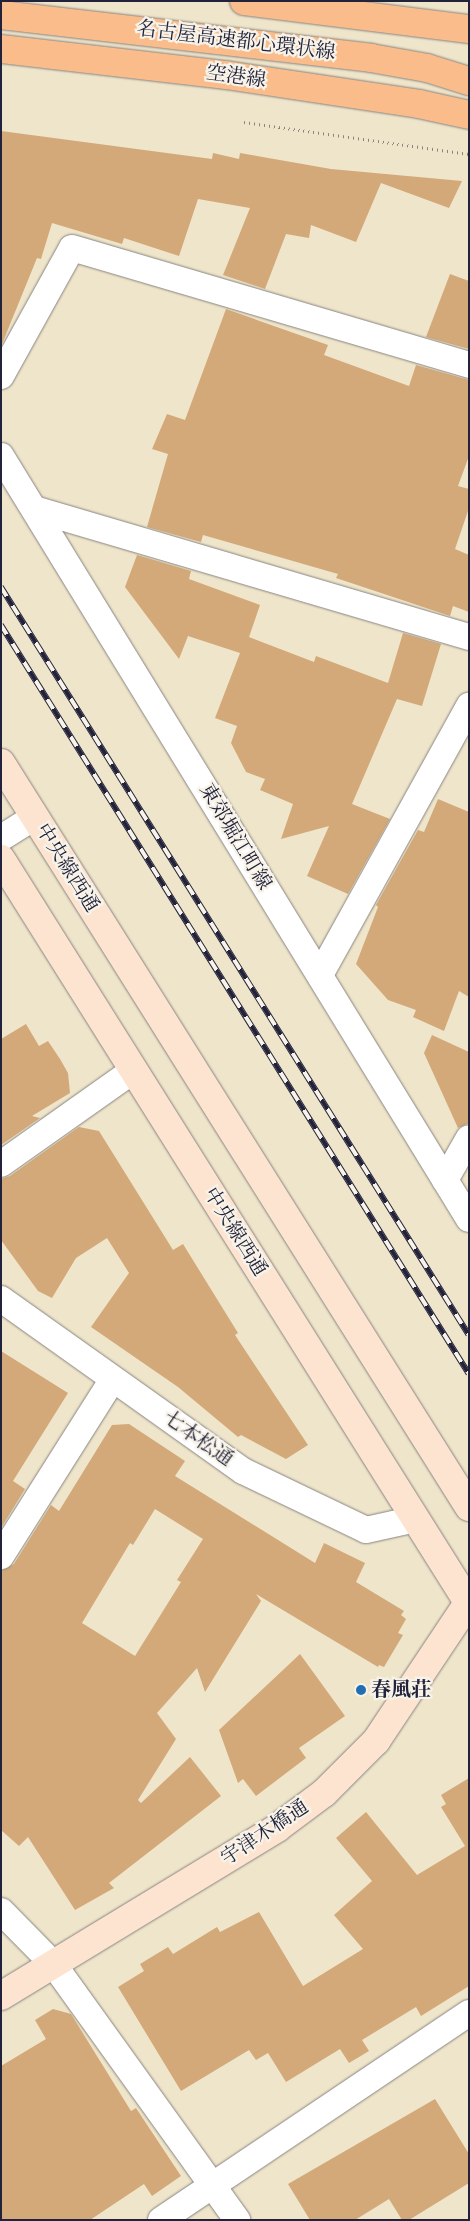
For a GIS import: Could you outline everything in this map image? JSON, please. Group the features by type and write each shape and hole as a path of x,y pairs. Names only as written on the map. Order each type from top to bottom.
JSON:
{"main road":[{"path":"244,1 469,29"},
{"name":"名古屋高速都心環状線","path":"1,15 275,45 427,68 469,81"},
{"name":"空港線","path":"1,49 226,75 419,104 469,115"},
{"path":"427,68 469,72"}],"street":[{"path":"1,376 72,248 469,366"},
{"name":"東郊堀江町線","path":"1,456 469,1219"},
{"path":"34,508 469,637"},
{"path":"320,975 469,706"},
{"name":"中央線西通","path":"1,763 469,1507"},
{"path":"1,838 35,816"},
{"name":"中央線西通","path":"1,859 468,1603"},
{"path":"1,1164 134,1070"},
{"path":"445,1180 469,1138"},
{"name":"七本松通","path":"1,1299 244,1472 366,1530 416,1519"},
{"path":"1,1556 113,1379"},
{"name":"宇津木橋通","path":"1,1996 277,1828 324,1793 376,1741 468,1603"},
{"path":"1,1911 54,1965 237,2220"},
{"path":"161,2220 469,2013"}],"path":[{"path":"244,122 469,154"}],"building":[{"path":"1,131 212,159 213,153 239,159 240,153 331,169 462,181 449,208 381,183 356,242 311,225 309,238 286,234 265,289 223,275 250,208 198,199 179,256 124,238 122,244 52,223 41,259 37,258 2,344"},
{"path":"450,274 469,281 469,349 426,337"},
{"path":"226,309 328,345 324,355 409,386 416,365 469,380 469,456 458,486 469,489 469,508 455,549 469,555 469,612 453,606 450,616 336,578 338,574 203,535 201,542 147,527 168,454 152,449 167,414 185,420"},
{"path":"137,555 191,571 189,579 260,605 249,637 314,662 316,656 388,683 403,633 441,644 422,706 397,699 352,804 390,819 348,894 307,876 329,826 281,839 293,804 260,790 265,779 246,772 231,743 237,726 215,718 240,653 188,636 179,659 125,587"},
{"path":"438,799 469,812 469,997 459,991 444,1031 413,1017 416,1010 388,1000 356,964 378,907 376,905 418,830 424,832"},
{"path":"26,1024 39,1046 48,1041 60,1059 68,1073 70,1093 32,1116 40,1118 1,1145 1,1039"},
{"path":"432,1035 469,1052 469,1123 458,1128 424,1053"},
{"path":"79,1127 99,1131 173,1250 183,1244 238,1333 235,1335 308,1445 286,1459 241,1435 238,1437 178,1387 91,1327 129,1273 107,1238 76,1258 52,1298 38,1291 1,1240 1,1179 10,1176"},
{"path":"1,1351 68,1393 13,1481 25,1489 1,1528"},
{"path":"129,1424 185,1461 175,1476 315,1563 324,1543 365,1563 356,1582 404,1611 401,1615 406,1619 398,1633 403,1635 384,1667 379,1665 378,1667 256,1594 261,1601 205,1692 197,1668 157,1713 176,1739 138,1800 141,1803 190,1757 221,1796 109,1883 114,1888 75,1910 28,1837 19,1846 1,1830 1,1571 14,1564 51,1505 59,1511 112,1425","holes":["155,1509 203,1539 177,1580 181,1582 135,1656 82,1623 130,1543 133,1545"]},
{"path":"300,1654 345,1716 299,1748 306,1758 256,1796 243,1779 238,1783 219,1730"},
{"path":"469,1778 469,1986 421,2016 416,2007 362,2040 369,2051 349,2063 340,2049 286,2082 268,2053 256,2060 249,2050 181,2091 118,1987 144,1971 140,1964 168,1947 173,1954 217,1927 220,1932 259,1912 303,1986 363,1949 334,1915 372,1881 336,1838 366,1812 417,1875 465,1846 441,1807 446,1804 441,1795"},
{"path":"53,2009 71,2014 131,2111 136,2108 181,2176 152,2196 144,2184 90,2220 1,2220 1,2066 46,2039 35,2020"},
{"path":"435,2099 469,2154 469,2183 409,2220 402,2220 389,2199 355,2220 310,2220 288,2184"}],"railway":[{"path":"1,587 469,1335"},
{"path":"1,625 469,1374"}],"place":[{"name":"春風荘","path":"361,1690"}]}
